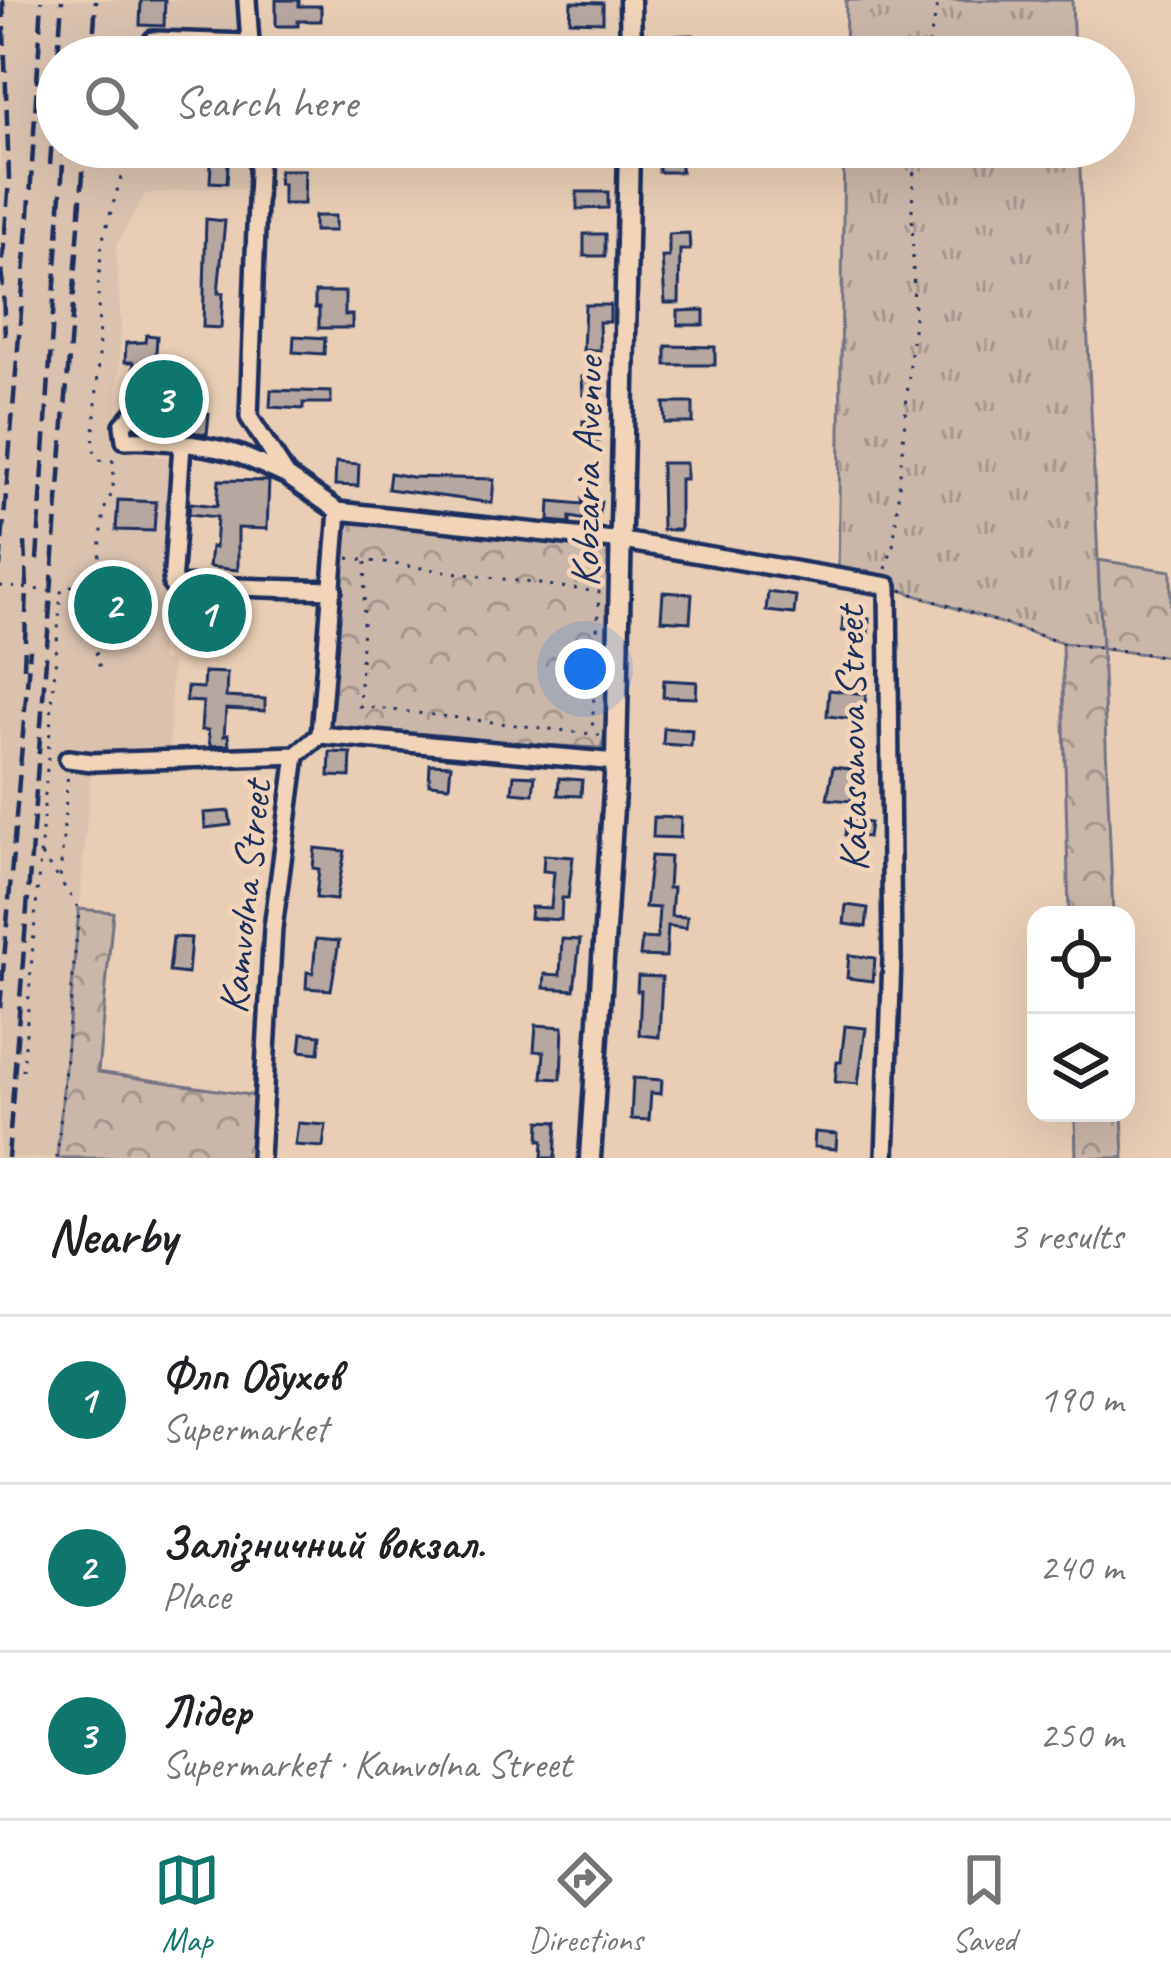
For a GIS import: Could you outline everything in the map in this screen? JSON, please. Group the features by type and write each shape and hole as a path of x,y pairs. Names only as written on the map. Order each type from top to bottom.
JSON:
{"main road":[{"path":"630,0 631,36"},
{"name":"Kobzaria Avenue","path":"590,1158 616,762 629,168"}],"street":[{"path":"247,0 249,36"},
{"path":"258,168 249,417 287,476"},
{"path":"333,590 172,586 182,445 235,453 287,476 338,511 623,541"},
{"name":"Kamvolna Street","path":"260,1158 273,928 296,755 320,735 338,511"},
{"name":"Katasanova Street","path":"623,541 883,585 892,958 885,1158"},
{"path":"320,735 616,762"},
{"path":"68,759 296,755"}],"path":[{"path":"931,36 939,0"},
{"path":"114,461 98,460 93,448 98,287 102,242 124,168"},
{"path":"914,168 914,319 894,542 883,585 1062,643 1171,657"},
{"path":"100,669 96,590 104,510 112,491 113,453"},
{"path":"335,556 598,592 592,734"},
{"path":"366,560 359,706 605,735"},
{"path":"0,586 96,590"},
{"path":"23,1071 61,592"},
{"path":"60,880 68,759"},
{"path":"40,853 79,909 57,1158"}],"shaded area":[{"path":"0,0 247,0 250,36 36,36 36,168 259,168 259,189 145,194 116,246 121,326 115,449 179,459 160,660 172,662 169,758 92,763 57,1158 0,1158"}],"green space":[{"path":"846,0 1072,0 1073,36 845,36"},
{"path":"844,168 1080,168 1102,648 1062,643 888,586 838,579"},
{"path":"338,511 609,547 613,556 601,748 320,735"},
{"path":"1098,560 1171,571 1171,657 1102,649 1113,906 1069,906 1062,643 1102,647"},
{"path":"79,909 113,912 98,1072 263,1097 260,1158 57,1158"},
{"path":"1075,1122 1122,1122 1124,1158 1076,1158"}],"building":[{"path":"141,0 165,0 164,26 140,25"},
{"path":"276,0 321,6 321,21 276,26"},
{"path":"571,2 603,3 603,22 570,21"},
{"path":"211,168 228,168 227,183 210,182"},
{"path":"279,170 305,170 304,204 283,204"},
{"path":"577,192 608,192 608,208 577,209"},
{"path":"314,216 335,216 335,231 314,231"},
{"path":"206,219 225,221 218,293 223,293 221,328 203,327"},
{"path":"689,233 690,250 680,250 679,303 665,303 662,257 669,257 669,234"},
{"path":"584,234 605,234 605,256 584,256"},
{"path":"315,292 345,292 345,315 352,315 352,328 319,328"},
{"path":"585,305 610,305 610,322 599,322 600,350 583,350"},
{"path":"704,310 704,325 678,325 678,311"},
{"path":"146,335 157,336 155,371 133,370 134,362 125,362 126,343 145,342"},
{"path":"294,336 325,338 324,354 293,352"},
{"path":"666,346 715,347 715,365 666,365"},
{"path":"160,371 173,372 172,404 159,402"},
{"path":"582,377 603,377 604,395 583,395"},
{"path":"271,390 331,392 331,403 303,403 303,409 270,407"},
{"path":"664,403 693,403 693,423 665,423"},
{"path":"166,409 209,414 207,434 188,432 189,423 173,422"},
{"path":"583,421 598,421 599,441 583,441"},
{"path":"336,462 359,464 358,486 335,485"},
{"path":"661,463 686,463 686,479 680,479 680,530 662,530"},
{"path":"390,473 494,479 492,503 388,489"},
{"path":"219,480 269,481 267,529 238,528 238,570 209,567 217,517 189,514 190,503 217,506"},
{"path":"583,498 601,502 597,522 570,517 570,523 549,521 550,501 582,504"},
{"path":"118,500 156,502 154,531 116,530"},
{"path":"103,565 127,566 124,619 101,618"},
{"path":"663,592 692,594 690,622 661,620"},
{"path":"768,592 796,596 794,614 766,611"},
{"path":"201,599 216,600 215,629 199,628"},
{"path":"843,616 869,619 868,634 842,631"},
{"path":"204,672 227,673 226,697 265,699 265,711 226,709 224,736 228,735 229,745 210,746 208,730 201,730 203,702 186,701 187,687 203,688"},
{"path":"664,680 697,682 696,698 663,697"},
{"path":"829,690 866,694 863,720 827,716"},
{"path":"664,728 692,730 691,746 663,744"},
{"path":"330,752 351,753 350,777 329,776"},
{"path":"430,764 451,765 449,786 429,784"},
{"path":"833,767 867,771 866,783 853,781 851,801 827,799"},
{"path":"514,775 535,776 533,794 512,792"},
{"path":"559,778 582,780 581,796 558,795"},
{"path":"229,811 231,825 205,828 204,813"},
{"path":"654,817 681,818 680,838 653,837"},
{"path":"847,820 870,823 868,837 845,835"},
{"path":"315,848 345,851 336,900 316,898"},
{"path":"544,855 573,857 561,920 530,918 531,907 551,908 554,872 543,871"},
{"path":"651,856 670,857 671,916 687,917 686,928 668,926 666,957 640,956 642,938 657,939 659,908 645,907"},
{"path":"846,905 868,908 866,927 844,924"},
{"path":"173,937 191,938 188,974 169,972"},
{"path":"316,939 339,941 331,990 306,988 307,972 313,973"},
{"path":"562,939 580,940 574,990 544,988 545,974 560,975"},
{"path":"849,955 875,958 873,981 847,978"},
{"path":"638,976 662,977 659,1037 639,1035"},
{"path":"536,1025 563,1027 561,1079 542,1078 544,1052 534,1051"},
{"path":"845,1026 866,1028 858,1084 835,1082"},
{"path":"302,1033 321,1035 319,1053 300,1051"},
{"path":"633,1078 662,1080 661,1094 651,1093 649,1120 631,1119"},
{"path":"540,1121 557,1122 555,1158 542,1158"},
{"path":"298,1123 326,1125 323,1147 295,1145"},
{"path":"815,1132 837,1134 836,1149 814,1147"}],"railway":[{"path":"3,0 9,179 2,270 5,336"},
{"path":"40,36 42,0"},
{"path":"59,36 62,0"},
{"path":"93,36 96,0"},
{"path":"0,567 36,99"},
{"path":"37,560 63,168"},
{"path":"8,1158 83,168"},
{"path":"24,668 25,542"},
{"path":"0,1008 30,649"}],"place":[{"name":"Лідер","path":"164,399"},
{"name":"Залізничний вокзал.","path":"113,605"},
{"name":"Флп Обухов","path":"207,613"}]}
